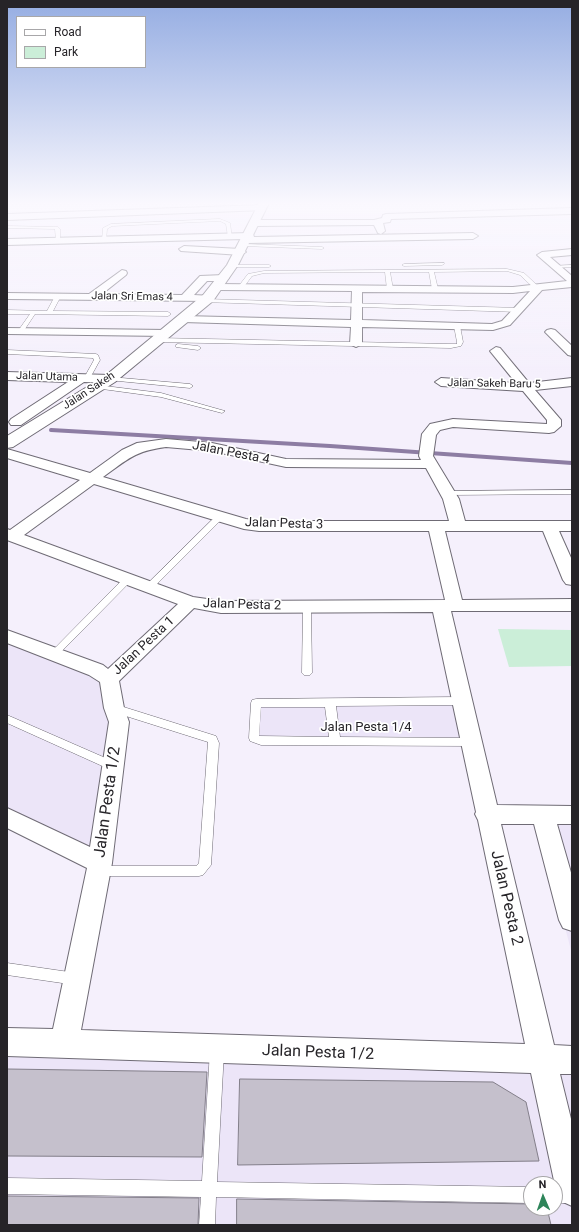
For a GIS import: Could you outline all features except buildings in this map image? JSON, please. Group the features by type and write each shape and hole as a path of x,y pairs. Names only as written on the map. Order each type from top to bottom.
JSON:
{"street":[{"name":"Jalan Sakeh","path":"7,443 89,381 110,379 206,299 221,282 235,260"},
{"path":"547,260 571,281"},
{"path":"93,296 122,273"},
{"path":"186,297 204,278 241,287 390,289 538,289 571,281"},
{"path":"356,344 357,288"},
{"path":"183,319 500,326 506,323 520,310 538,289"},
{"name":"Jalan Sri Emas 4","path":"7,296 186,297 206,299"},
{"path":"7,331 160,338"},
{"path":"551,332 572,352"},
{"path":"459,527 451,499 428,456 429,434 435,427 443,424 549,429 554,426 554,420 524,387 496,351"},
{"name":"Jalan Utama","path":"9,377 89,381"},
{"path":"16,422 89,381"},
{"name":"Jalan Sakeh Baru 5","path":"441,382 524,387 572,382"},
{"name":"Jalan Pesta 4","path":"10,535 92,479 127,453 142,446 153,444 212,447 286,463 428,456"},
{"name":"Jalan Pesta 3","path":"7,453 219,518 259,526 572,526"},
{"path":"549,526 572,580"},
{"path":"436,527 448,606"},
{"name":"Jalan Pesta 2","path":"10,535 190,602 221,607 572,606"},
{"name":"Jalan Pesta 1","path":"7,636 96,670 109,679 190,602"},
{"name":"Jalan Pesta 2","path":"448,606 462,701 470,742 572,1190"},
{"name":"Jalan Pesta 1/2","path":"64,1044 99,867 119,722 114,708 109,679"},
{"path":"486,814 572,815"},
{"path":"543,814 572,920"},
{"path":"7,817 99,867"},
{"name":"Jalan Pesta 1/2","path":"7,1042 572,1060"}],"lane":[{"path":"232,266 442,264"},
{"path":"554,267 572,266"},
{"path":"387,271 390,289"},
{"path":"431,271 435,289"},
{"path":"241,287 250,275 255,272 516,271 522,274 538,289"},
{"path":"48,313 58,296"},
{"path":"206,299 520,310"},
{"path":"7,312 168,314"},
{"path":"21,331 32,313"},
{"path":"160,338 356,344 459,345 460,342 457,326"},
{"path":"160,338 198,348"},
{"path":"7,352 96,356 97,360 89,381 161,395 222,411"},
{"path":"110,379 190,386"},
{"path":"448,493 572,492"},
{"path":"149,587 219,518"},
{"path":"54,654 128,579"},
{"path":"307,607 307,673"},
{"path":"335,742 331,703 462,701"},
{"name":"Jalan Pesta 1/4","path":"331,703 256,703 254,738 261,742 470,742"},
{"path":"99,867 199,871 205,865 214,743 212,739 114,708"},
{"path":"7,719 113,766"},
{"path":"7,970 78,979"},
{"path":"207,1225 217,1049"},
{"path":"7,1186 523,1195"}],"shaded area":[{"path":"7,631 116,680 106,868 7,825"},
{"path":"468,698 478,745 260,745 253,743 250,739 250,704 259,699"},
{"path":"533,807 572,808 572,954"},
{"path":"7,1033 572,1048 572,1225 7,1225"}],"green space":[{"path":"498,629 572,630 572,666 509,667"}],"waterway":[{"path":"51,430 330,446 572,463"}]}
